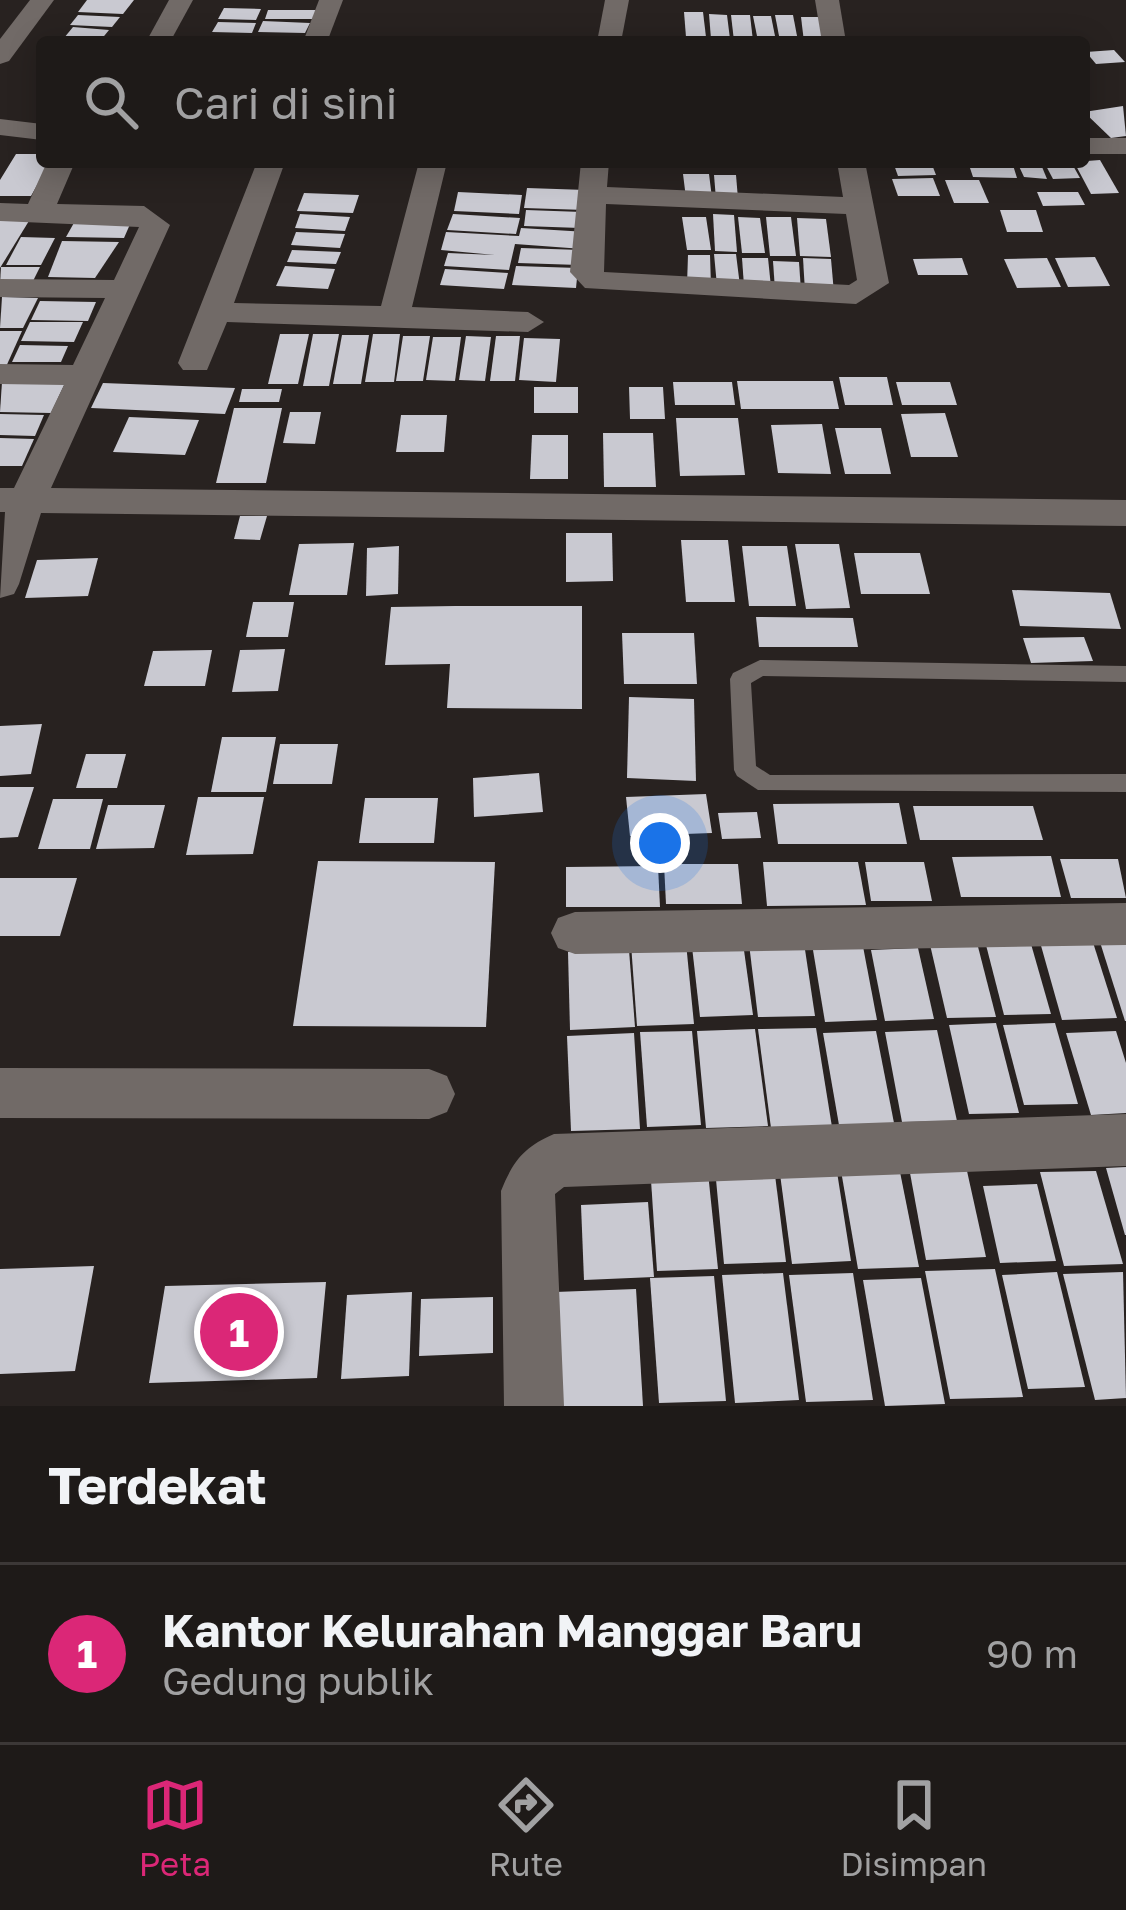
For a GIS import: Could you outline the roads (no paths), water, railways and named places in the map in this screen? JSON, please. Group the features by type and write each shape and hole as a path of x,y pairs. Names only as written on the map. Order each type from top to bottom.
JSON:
{"street":[{"path":"0,56 42,0"},
{"path":"161,36 181,0"},
{"path":"317,36 331,0"},
{"path":"610,36 617,0"},
{"path":"827,0 833,36"},
{"path":"0,127 36,131"},
{"path":"1090,146 1126,146"},
{"path":"39,212 58,168"},
{"path":"195,363 269,168"},
{"path":"394,316 431,168"},
{"path":"596,168 585,272 596,281 856,295 873,283 852,168"},
{"path":"594,195 857,206"},
{"path":"0,212 151,219 155,225 84,375 13,500 0,584"},
{"path":"0,288 124,289"},
{"path":"215,312 528,322"},
{"path":"0,374 84,375"},
{"path":"13,500 1125,516"},
{"path":"575,933 1126,924"},
{"path":"0,1093 429,1094"},
{"path":"534,1406 529,1191 533,1178 554,1161 1126,1140"}],"lane":[{"path":"1126,674 760,668 740,679 738,704 745,770 760,783 1126,783"}],"place":[{"name":"Kantor Kelurahan Manggar Baru","path":"239,1332"}]}
